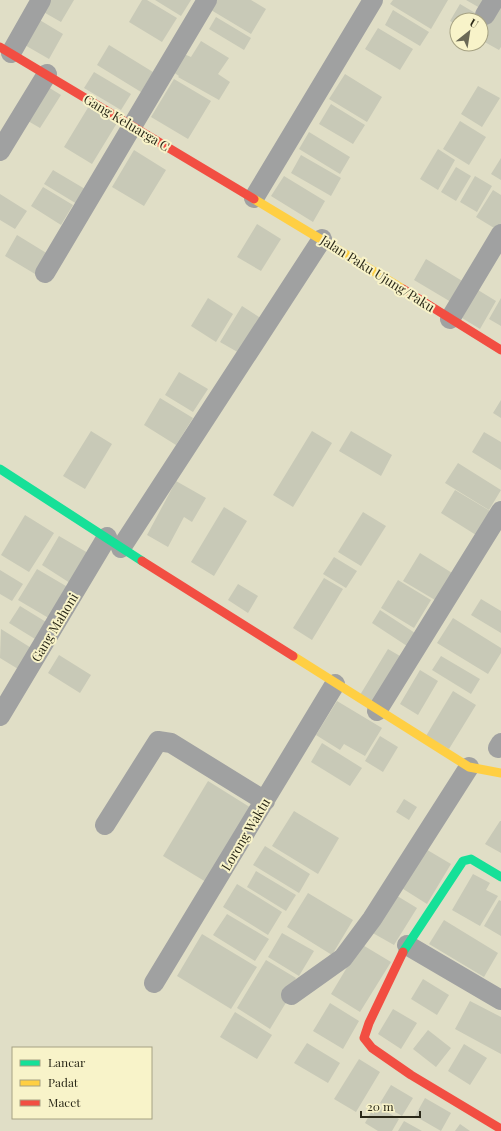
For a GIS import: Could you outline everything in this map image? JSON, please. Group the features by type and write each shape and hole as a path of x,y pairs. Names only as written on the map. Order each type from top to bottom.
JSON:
{"street":[{"path":"6,50 41,0"},
{"path":"45,273 207,0"},
{"path":"254,198 373,0"},
{"name":"Gang Keluarga C","path":"6,50 254,198"},
{"path":"0,151 47,74"},
{"name":"Jalan Paku Ujung/Paku","path":"254,198 501,350"},
{"path":"450,318 501,234"},
{"name":"Gang Mahoni","path":"0,716 114,543 322,239"},
{"path":"0,469 377,711 469,768 501,773"},
{"path":"377,711 501,511"},
{"name":"Lorong Waktu","path":"154,983 335,684"},
{"path":"105,825 158,741 171,743 265,801"},
{"path":"290,995 343,958 375,913 469,768"},
{"path":"501,876 471,859 463,861 407,945 369,1023 364,1038 372,1048 411,1075 501,1129"},
{"path":"407,945 501,1000"}],"building":[{"path":"46,0 74,0 61,22 40,10"},
{"path":"142,0 147,0 177,18 162,42 129,22"},
{"path":"155,0 191,0 181,16"},
{"path":"216,0 251,0 266,9 251,34 211,10"},
{"path":"393,0 448,0 431,29 390,4"},
{"path":"466,0 485,0 480,8"},
{"path":"501,0 501,47 499,50 489,44 489,19"},
{"path":"460,4 474,12 455,12"},
{"path":"393,10 429,32 420,46 385,25"},
{"path":"216,17 251,38 244,50 209,29"},
{"path":"38,19 63,34 49,59 23,44"},
{"path":"378,28 413,49 400,70 365,49"},
{"path":"201,41 229,58 218,74 230,82 219,100 178,77 179,76 173,72 184,54 191,57"},
{"path":"109,45 153,72 141,92 97,65"},
{"path":"94,72 131,94 121,110 84,88"},
{"path":"345,74 382,97 367,122 329,99"},
{"path":"174,79 211,101 188,139 151,117"},
{"path":"478,86 500,98 482,127 461,114"},
{"path":"48,87 61,95 40,128 28,121"},
{"path":"331,104 365,125 353,144 319,124"},
{"path":"89,106 117,123 92,164 64,147"},
{"path":"460,121 486,137 469,165 443,149"},
{"path":"309,132 350,157 340,174 299,149"},
{"path":"438,149 455,160 438,190 420,179"},
{"path":"134,150 166,170 144,206 112,187"},
{"path":"301,155 341,178 331,196 291,173"},
{"path":"501,158 501,180 491,174"},
{"path":"456,167 471,176 456,201 441,192"},
{"path":"53,170 85,189 77,204 44,184"},
{"path":"284,176 325,201 313,222 271,196"},
{"path":"475,176 492,186 477,212 460,202"},
{"path":"43,187 73,205 61,225 31,206"},
{"path":"493,190 501,195 501,227 499,231 476,217"},
{"path":"0,194 27,211 15,229 0,220"},
{"path":"257,224 281,239 261,271 237,257"},
{"path":"17,235 48,254 35,274 5,256"},
{"path":"426,259 464,282 451,302 414,280"},
{"path":"478,290 496,301 480,329 462,318"},
{"path":"208,298 233,314 216,342 191,326"},
{"path":"501,298 501,326 489,319"},
{"path":"242,306 262,319 241,354 220,342"},
{"path":"179,372 208,389 193,412 165,395"},
{"path":"160,398 193,418 176,445 144,425"},
{"path":"501,400 501,418 493,413"},
{"path":"91,431 112,444 85,489 63,476"},
{"path":"312,431 332,443 293,507 273,495"},
{"path":"351,431 392,455 381,476 339,451"},
{"path":"484,432 501,442 501,470 472,452"},
{"path":"458,463 501,490 489,510 445,483"},
{"path":"176,481 206,498 192,522 184,517 168,547 147,535"},
{"path":"455,490 490,511 476,535 441,513"},
{"path":"224,507 247,521 214,576 191,562"},
{"path":"363,512 386,526 361,566 338,552"},
{"path":"25,515 54,533 29,572 1,555"},
{"path":"59,536 88,553 70,583 42,565"},
{"path":"420,553 457,576 440,603 403,581"},
{"path":"334,557 357,571 346,588 323,574"},
{"path":"37,569 71,589 52,620 18,600"},
{"path":"0,570 23,584 12,601 0,594"},
{"path":"324,578 343,589 312,640 293,628"},
{"path":"398,580 431,600 414,628 381,608"},
{"path":"238,584 258,596 248,613 228,600"},
{"path":"481,599 501,611 501,633 471,615"},
{"path":"20,606 51,625 40,642 9,623"},
{"path":"380,610 415,633 407,646 372,623"},
{"path":"453,618 501,648 501,653 488,674 437,643"},
{"path":"1,629 36,651 23,672 0,658"},
{"path":"388,649 405,659 377,705 360,695"},
{"path":"59,655 91,675 80,693 48,673"},
{"path":"441,656 480,679 471,694 432,670"},
{"path":"420,670 438,681 418,715 400,704"},
{"path":"453,691 476,705 449,749 426,736"},
{"path":"337,701 382,728 365,756 344,744 340,750 316,735"},
{"path":"380,736 398,747 383,772 365,761"},
{"path":"322,743 362,768 350,786 311,762"},
{"path":"208,781 256,811 211,885 163,856"},
{"path":"404,799 417,807 409,820 396,812"},
{"path":"294,811 339,838 318,874 272,846"},
{"path":"501,821 501,853 485,844"},
{"path":"265,846 310,874 299,893 253,865"},
{"path":"424,848 451,864 427,904 400,887"},
{"path":"256,871 296,895 286,911 247,887"},
{"path":"473,874 490,883 486,890 498,896 480,926 452,910"},
{"path":"237,884 282,912 268,935 223,907"},
{"path":"308,893 353,920 332,955 287,927"},
{"path":"394,894 417,908 394,945 371,932"},
{"path":"499,900 501,901 501,936 484,926"},
{"path":"227,914 269,939 255,961 213,935"},
{"path":"444,920 498,953 484,977 429,944"},
{"path":"282,933 314,951 299,976 268,957"},
{"path":"202,934 257,967 231,1009 177,976"},
{"path":"361,944 391,962 360,1012 331,994"},
{"path":"266,960 296,978 283,999 287,1001 270,1029 237,1008"},
{"path":"423,979 449,995 437,1015 411,999"},
{"path":"470,1001 501,1017 501,1054 455,1029"},
{"path":"330,1003 359,1021 343,1049 313,1031"},
{"path":"393,1009 417,1023 401,1049 378,1034"},
{"path":"235,1012 272,1035 257,1059 220,1037"},
{"path":"428,1030 451,1048 436,1067 413,1049"},
{"path":"307,1043 340,1063 328,1083 294,1063"},
{"path":"464,1044 487,1058 470,1085 448,1071"},
{"path":"359,1059 380,1072 356,1112 334,1099"},
{"path":"391,1085 413,1098 402,1116 380,1103"},
{"path":"425,1098 451,1113 441,1131 415,1116"},
{"path":"375,1105 399,1119 392,1131 378,1131 365,1123"},
{"path":"404,1121 422,1131 398,1131"},
{"path":"460,1124 470,1131 455,1131"}],"traffic: fast":[{"path":"0,469 142,561"},
{"path":"403,952 463,861 471,859 501,877"}],"traffic: slow":[{"path":"254,199 403,289"},
{"path":"293,656 469,767 501,773"}],"traffic: jam":[{"path":"0,47 254,199"},
{"path":"403,289 501,350"},
{"path":"142,561 293,656"},
{"path":"403,952 369,1023 364,1038 372,1048 411,1075 501,1129"}]}
